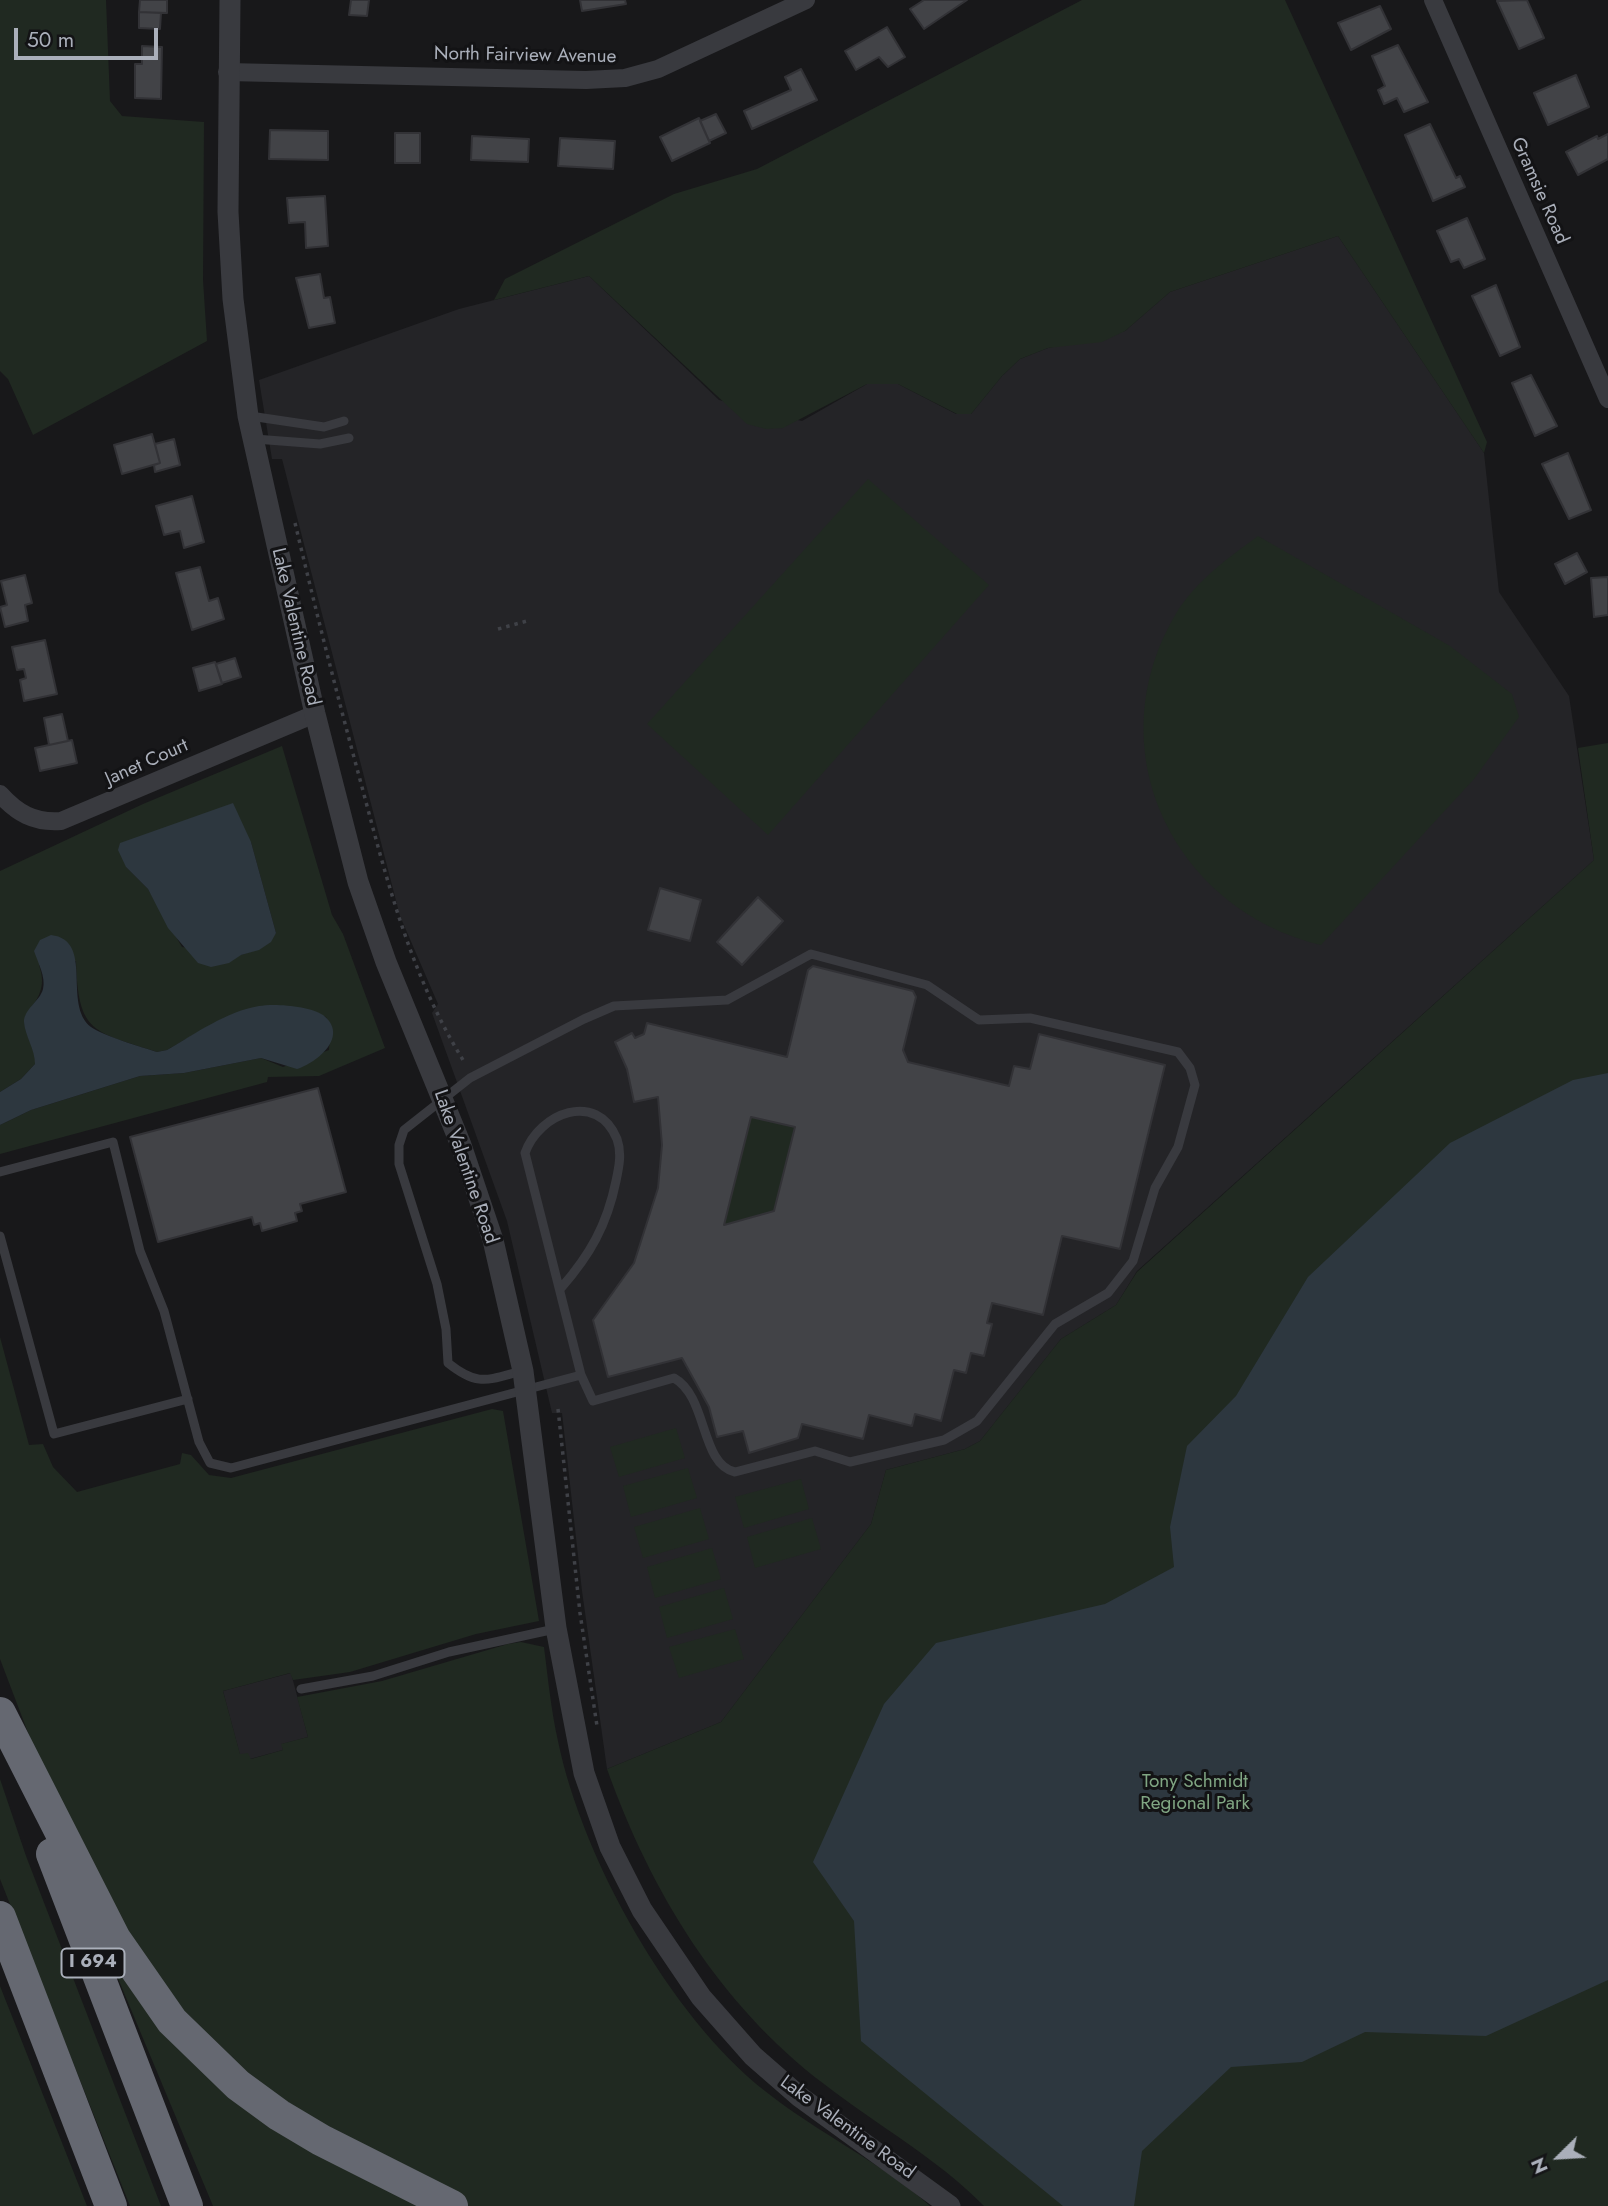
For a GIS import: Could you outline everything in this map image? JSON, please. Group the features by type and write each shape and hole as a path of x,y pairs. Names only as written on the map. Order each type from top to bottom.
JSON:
{"highway":[{"path":"0,1713 115,1939 172,2021 238,2085 279,2115 321,2140 452,2206"},
{"name":"I 694","path":"0,1720 187,2206"},
{"path":"0,1917 111,2206"}],"street":[{"name":"Lake Valentine Road","path":"230,0 226,72 228,212 233,299 248,416 315,714 370,920 443,1101 493,1240 525,1381 556,1628 575,1739 595,1809 642,1910 678,1966 727,2028 778,2078 827,2118 897,2165 950,2206"},
{"name":"North Fairview Avenue","path":"226,72 586,80 625,78 658,69 806,0"},
{"name":"Gramsie Road","path":"1433,0 1608,400"},
{"name":"Janet Court","path":"0,794 15,810 33,819 61,821 315,714"}],"lane":[{"path":"248,416 324,427 344,421"},
{"path":"253,439 320,444 349,438"},
{"path":"561,1288 598,1239 610,1210 620,1162 618,1142 613,1131 603,1120 580,1111 553,1117 539,1127 530,1139 525,1153 581,1375 593,1401 674,1378 681,1382 704,1422 715,1460 723,1469 735,1472 815,1451 850,1462 944,1440 977,1421 1055,1324 1108,1293 1133,1261 1155,1188 1178,1147 1195,1084 1190,1068 1178,1052 1044,1021 1030,1018 979,1020 927,985 811,954 726,1000 614,1006 470,1078 404,1130 399,1154 413,1211 431,1262 446,1329 448,1363 467,1378 488,1380 525,1381 581,1375"},
{"path":"0,1172 113,1142 140,1251 152,1273 203,1453 210,1463 231,1468 525,1381"},
{"path":"0,1236 54,1434 188,1398"},
{"path":"301,1689 373,1676 449,1652 556,1628"}],"path":[{"path":"294,521 342,720 396,911 431,1005 463,1060"},
{"path":"498,629 527,621"},
{"path":"558,1409 598,1736"}],"shaded area":[{"path":"1338,236 1484,453 1499,592 1569,696 1594,860 1137,1271 1116,1305 1061,1339 980,1441 965,1449 886,1470 871,1524 721,1722 607,1769 582,1591 562,1413 552,1413 507,1221 432,1013 438,1004 400,916 282,459 272,459 259,380 459,309 589,276 719,400 802,421 867,384 898,384 956,414 971,414 1002,376 1020,359 1048,348 1125,331 1170,292"},
{"path":"233,803 251,842 276,933 271,942 259,950 241,955 229,963 211,967 198,963 168,928 148,889 126,867 118,850 120,843"},
{"path":"51,935 64,939 72,948 83,1017 91,1027 113,1038 157,1052 167,1050 235,1013 274,1005 301,1007 323,1015 333,1031 332,1040 321,1055 297,1069 261,1058 184,1073 140,1076 31,1110 0,1125 0,1092 21,1079 35,1064 24,1022 44,984 34,951 40,940"},
{"name":"Tony Schmidt Regional Park","path":"1608,1073 1608,1980 1486,2036 1365,2032 1302,2062 1231,2067 1142,2151 1134,2206 1063,2206 861,2041 854,1921 813,1862 884,1704 936,1643 1105,1604 1174,1567 1170,1527 1187,1446 1236,1396 1308,1277 1450,1143 1573,1080"},
{"path":"291,1673 308,1737 282,1744 283,1750 250,1759 240,1755 223,1691"}],"green space":[{"path":"0,0 106,0 110,101 122,116 204,122 203,280 207,341 33,435 8,379 0,371"},
{"path":"1082,0 1285,0 1487,442 1484,453 1338,236 1170,292 1125,331 1102,342 1048,348 1020,359 1002,376 971,414 957,414 898,384 867,384 783,428 766,429 747,424 589,276 494,300 505,279 674,194 757,169"},
{"path":"868,479 989,585 768,835 647,724"},
{"path":"1258,536 1450,646 1512,694 1519,717 1474,779 1321,945 1269,926 1224,897 1188,859 1162,816 1147,767 1144,716 1154,664 1177,612 1185,600 1224,561"},
{"name":"Tony Schmidt Regional Park","path":"1608,743 1608,2206 984,2206 927,2157 824,2084 786,2053 752,2018 721,1982 667,1902 625,1815 607,1769 721,1722 871,1524 886,1470 965,1449 980,1441 1061,1339 1116,1305 1137,1272 1594,860 1578,748"},
{"path":"282,746 332,915 343,934 385,1048 319,1076 268,1077 267,1082 0,1154 0,1125 31,1110 140,1076 184,1073 261,1058 283,1067 329,1050 330,1027 326,1017 279,1007 260,1008 225,1018 167,1050 157,1052 118,1039 93,1026 80,1003 76,961 39,965 42,987 25,1017 35,1051 35,1064 21,1079 0,1092 0,871 143,804","holes":["251,842 276,933 259,949 241,955 182,947 148,889 126,867"]},
{"path":"751,1117 795,1127 774,1211 724,1225"},
{"path":"0,1337 29,1445 43,1444 53,1467 77,1492 180,1464 182,1453 191,1455 209,1475 231,1478 492,1409 503,1411 539,1621 476,1634 350,1672 293,1680 290,1673 223,1691 240,1754 248,1753 251,1759 283,1750 281,1744 308,1737 297,1697 382,1681 508,1644 521,1642 544,1647 558,1741 587,1835 635,1932 664,1978 696,2021 730,2059 765,2091 892,2176 930,2206 464,2206 276,2108 141,1971 43,1772 0,1659"},
{"path":"676,1428 685,1458 619,1477 610,1447"},
{"path":"688,1468 697,1498 631,1517 623,1486"},
{"path":"801,1479 809,1509 744,1528 735,1497"},
{"path":"700,1508 709,1539 643,1558 634,1527"},
{"path":"812,1518 821,1549 755,1568 747,1537"},
{"path":"712,1548 721,1579 655,1598 647,1567"},
{"path":"724,1588 733,1619 667,1638 659,1607"},
{"path":"735,1629 744,1659 679,1678 669,1647"},
{"path":"0,1779 26,1856 161,2206 130,2206 0,1879"},
{"path":"121,1974 144,2008 424,2206 213,2206 117,1976"},
{"path":"0,1986 87,2206 0,2206"}],"building":[{"path":"140,0 167,0 167,13 139,12"},
{"path":"351,0 369,0 367,16 349,15"},
{"path":"580,0 625,0 626,4 582,11"},
{"path":"924,0 967,0 924,29 910,9"},
{"path":"1527,0 1544,38 1519,49 1497,1"},
{"path":"1380,6 1391,29 1351,50 1338,23"},
{"path":"139,12 161,13 160,29 139,28"},
{"path":"887,27 905,57 888,67 879,57 856,70 845,51"},
{"path":"1398,45 1428,102 1404,112 1397,98 1384,104 1378,90 1385,86 1372,56"},
{"path":"142,46 162,47 161,99 135,98 135,64 142,64"},
{"path":"801,69 817,100 752,129 744,111 791,90 785,77"},
{"path":"1576,75 1589,107 1548,125 1534,93"},
{"path":"716,114 726,133 709,141 700,121"},
{"path":"699,118 710,143 672,161 660,137"},
{"path":"1430,124 1456,178 1460,176 1465,187 1433,201 1405,135"},
{"path":"270,130 328,131 328,160 269,159"},
{"path":"395,133 420,133 420,163 395,163"},
{"path":"1608,134 1608,159 1578,175 1566,152 1597,136 1598,139"},
{"path":"472,136 529,139 528,162 471,160"},
{"path":"560,138 615,141 613,169 558,166"},
{"path":"325,196 328,246 306,248 305,222 289,223 287,198"},
{"path":"1467,218 1485,259 1464,268 1459,259 1451,262 1437,231"},
{"path":"320,274 324,298 330,297 335,323 309,328 296,278"},
{"path":"1496,285 1520,347 1500,356 1472,296"},
{"path":"1531,375 1557,426 1535,436 1512,383"},
{"path":"152,434 160,463 122,474 114,445"},
{"path":"174,439 180,465 155,472 154,465 160,463 155,444"},
{"path":"1568,453 1591,510 1569,519 1542,464"},
{"path":"192,496 204,542 184,548 180,531 164,535 156,506"},
{"path":"1577,553 1587,572 1565,584 1555,564"},
{"path":"200,567 209,601 218,598 224,619 192,630 176,573"},
{"path":"25,575 32,603 25,605 28,621 5,627 0,607 7,605 1,581"},
{"path":"1608,577 1608,615 1594,617 1591,578"},
{"path":"45,640 57,694 24,701 20,680 26,678 24,669 17,670 12,647"},
{"path":"235,658 241,677 222,683 216,664"},
{"path":"215,662 222,684 199,691 193,668"},
{"path":"62,714 68,741 49,745 44,718"},
{"path":"72,740 77,763 40,771 35,748"},
{"path":"660,888 701,900 690,941 648,930"},
{"path":"758,897 783,921 742,965 717,942"},
{"path":"813,966 913,991 916,997 903,1050 908,1062 1009,1086 1014,1066 1030,1069 1039,1034 1165,1065 1120,1249 1062,1236 1043,1315 992,1303 987,1323 992,1324 984,1356 971,1353 966,1373 954,1370 941,1421 915,1414 912,1426 869,1415 863,1439 802,1424 798,1438 749,1453 743,1431 717,1437 709,1407 682,1358 608,1377 593,1320 634,1263 658,1188 662,1145 658,1097 634,1102 627,1069 615,1042 632,1033 635,1038 644,1034 647,1023 787,1057 808,970","holes":["751,1117 795,1127 774,1211 724,1225"]},
{"path":"318,1088 346,1192 300,1204 302,1211 295,1213 297,1221 262,1231 260,1223 254,1225 252,1217 158,1242 130,1137"}]}
